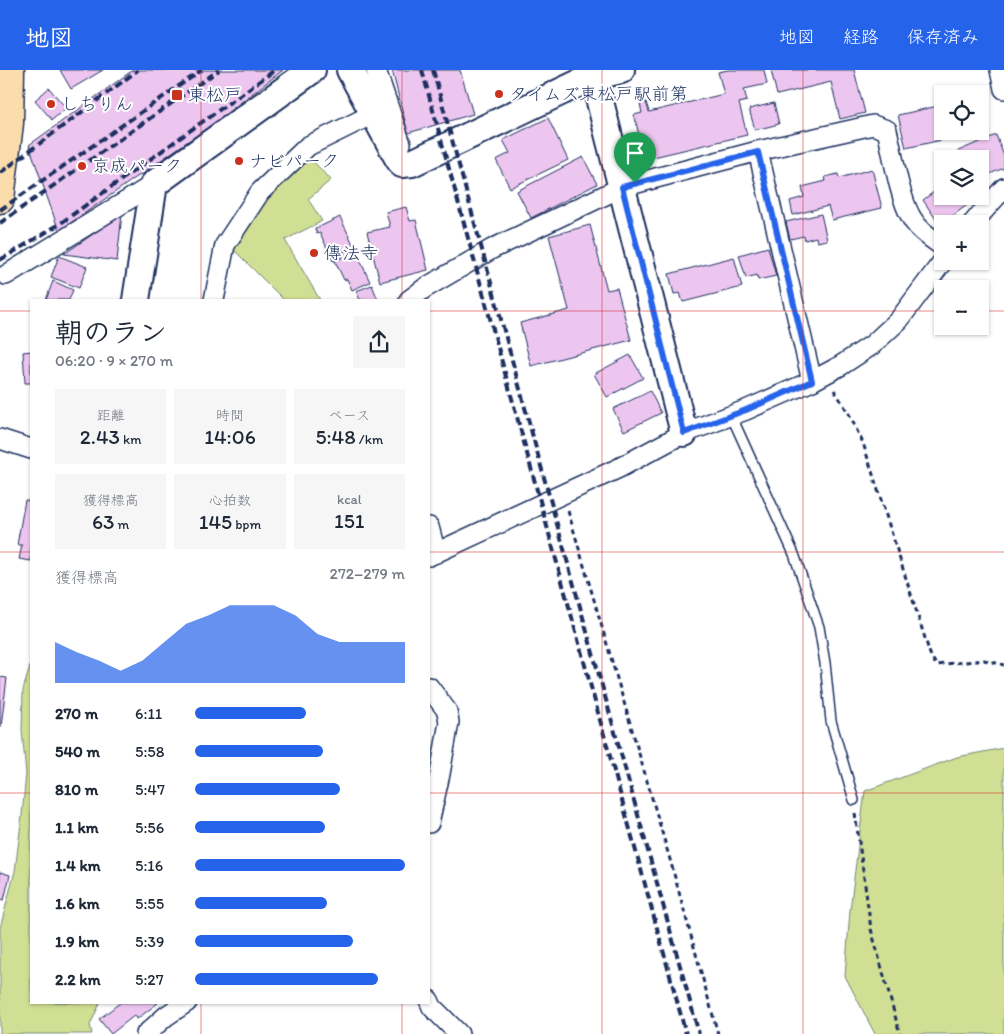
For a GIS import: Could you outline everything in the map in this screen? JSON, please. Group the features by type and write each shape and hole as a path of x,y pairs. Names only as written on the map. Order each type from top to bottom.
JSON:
{"main road":[{"path":"0,198 9,123 10,70"}],"street":[{"path":"6,275 154,184 312,70"},
{"path":"350,70 402,164 415,162 593,73 621,70"},
{"path":"376,70 400,143 415,162"},
{"path":"1000,70 1004,89"},
{"path":"593,73 684,433"},
{"path":"214,299 225,245 260,192 308,146 373,114"},
{"path":"410,299 424,288 492,248 622,187 873,125 887,130 904,201 911,217 919,228 934,240"},
{"path":"758,152 818,378"},
{"path":"136,299 154,184"},
{"path":"980,215 1004,188"},
{"path":"430,536 432,554 620,468 684,433 818,378 872,345 900,320 937,270"},
{"path":"0,439 30,449"},
{"path":"430,688 447,711 449,722 430,819"},
{"path":"430,1002 459,1034"},
{"path":"146,1034 166,1016 184,1004"}],"lane":[{"path":"731,415 794,554 818,627 825,663 831,721 854,800"}],"path":[{"path":"818,378 848,412 863,443 930,654 936,665 984,660 1004,665"},
{"path":"563,493 671,862 718,1034"},
{"path":"854,800 871,929 900,1034"}],"green space":[{"path":"308,156 331,180 308,199 322,221 285,240 319,299 283,299 233,249 263,199"},
{"path":"30,666 30,1004 100,1004 90,1025 92,1034 0,1034 0,928 15,871 26,774 22,730 23,690"},
{"path":"1004,748 1004,1034 875,1034 845,976 850,910 865,791 957,757"}],"building":[{"path":"60,70 103,70 71,89"},
{"name":"東松戸","path":"133,70 283,70 210,126 59,231 29,145"},
{"path":"392,70 460,70 473,114 408,133"},
{"path":"728,70 764,70 767,84 744,89 747,101 739,103 747,135 645,159 634,115 642,113 640,104 646,102 649,112 724,94 718,72"},
{"path":"771,70 854,70 865,113 840,119 831,82 777,95"},
{"path":"49,88 66,108 52,120 35,100"},
{"path":"774,103 779,124 755,130 749,109"},
{"path":"934,107 934,140 942,140 906,148 898,115"},
{"path":"548,118 568,160 510,188 496,160 510,153 503,140"},
{"path":"996,135 1004,156 1004,168 989,174 989,150 960,150 984,140 989,140 989,138"},
{"path":"583,157 597,184 531,218 517,191"},
{"path":"872,169 882,208 832,220 828,206 793,215 790,201 804,197 802,187 826,181 825,177 838,174 839,178"},
{"path":"934,192 934,205 967,205 954,215 934,216 923,200"},
{"path":"406,207 410,221 416,220 428,270 380,282 367,232 390,227 386,212"},
{"path":"122,214 117,261 64,254"},
{"path":"821,214 827,240 817,242 816,237 805,240 804,236 790,239 786,222"},
{"path":"340,217 354,246 341,253 343,257 333,261 320,233 317,234 315,229"},
{"path":"590,225 607,290 617,288 631,340 531,366 520,323 569,310 549,236"},
{"path":"354,246 370,282 352,290 347,279 344,280 335,261 343,257 341,253"},
{"path":"768,247 776,276 758,280 757,275 746,278 739,255"},
{"path":"59,256 87,267 79,288 51,277"},
{"path":"734,257 742,287 683,302 680,293 674,294 669,274"},
{"path":"53,281 73,290 69,299 46,299"},
{"path":"372,285 378,299 360,299 356,291"},
{"path":"30,351 30,383 25,383 23,352"},
{"path":"630,355 643,378 607,397 594,374"},
{"path":"650,391 661,413 624,431 613,409"},
{"path":"25,500 30,501 30,561 19,559 22,545 17,545"},
{"path":"0,677 7,678 1,727 0,727"},
{"path":"0,872 10,875 4,900 0,899"},
{"path":"118,1004 157,1004 137,1019 135,1015 111,1034 99,1019"}],"railway":[{"path":"0,173 138,70"},
{"path":"0,210 202,70"},
{"path":"0,223 219,70"},
{"path":"0,260 58,225 275,70"},
{"path":"422,70 686,1034"},
{"path":"433,70 699,1034"}],"place":[{"name":"タイムズ東松戸駅前第","path":"499,94"},
{"name":"東松戸","path":"177,95"},
{"name":"しちりん","path":"51,104"},
{"name":"ナビパーク","path":"239,161"},
{"name":"京成パーク","path":"82,166"},
{"name":"傳法寺","path":"314,253"}],"route":[{"path":"758,152 812,381 746,410 684,433 622,187 635,183 758,152"}]}
